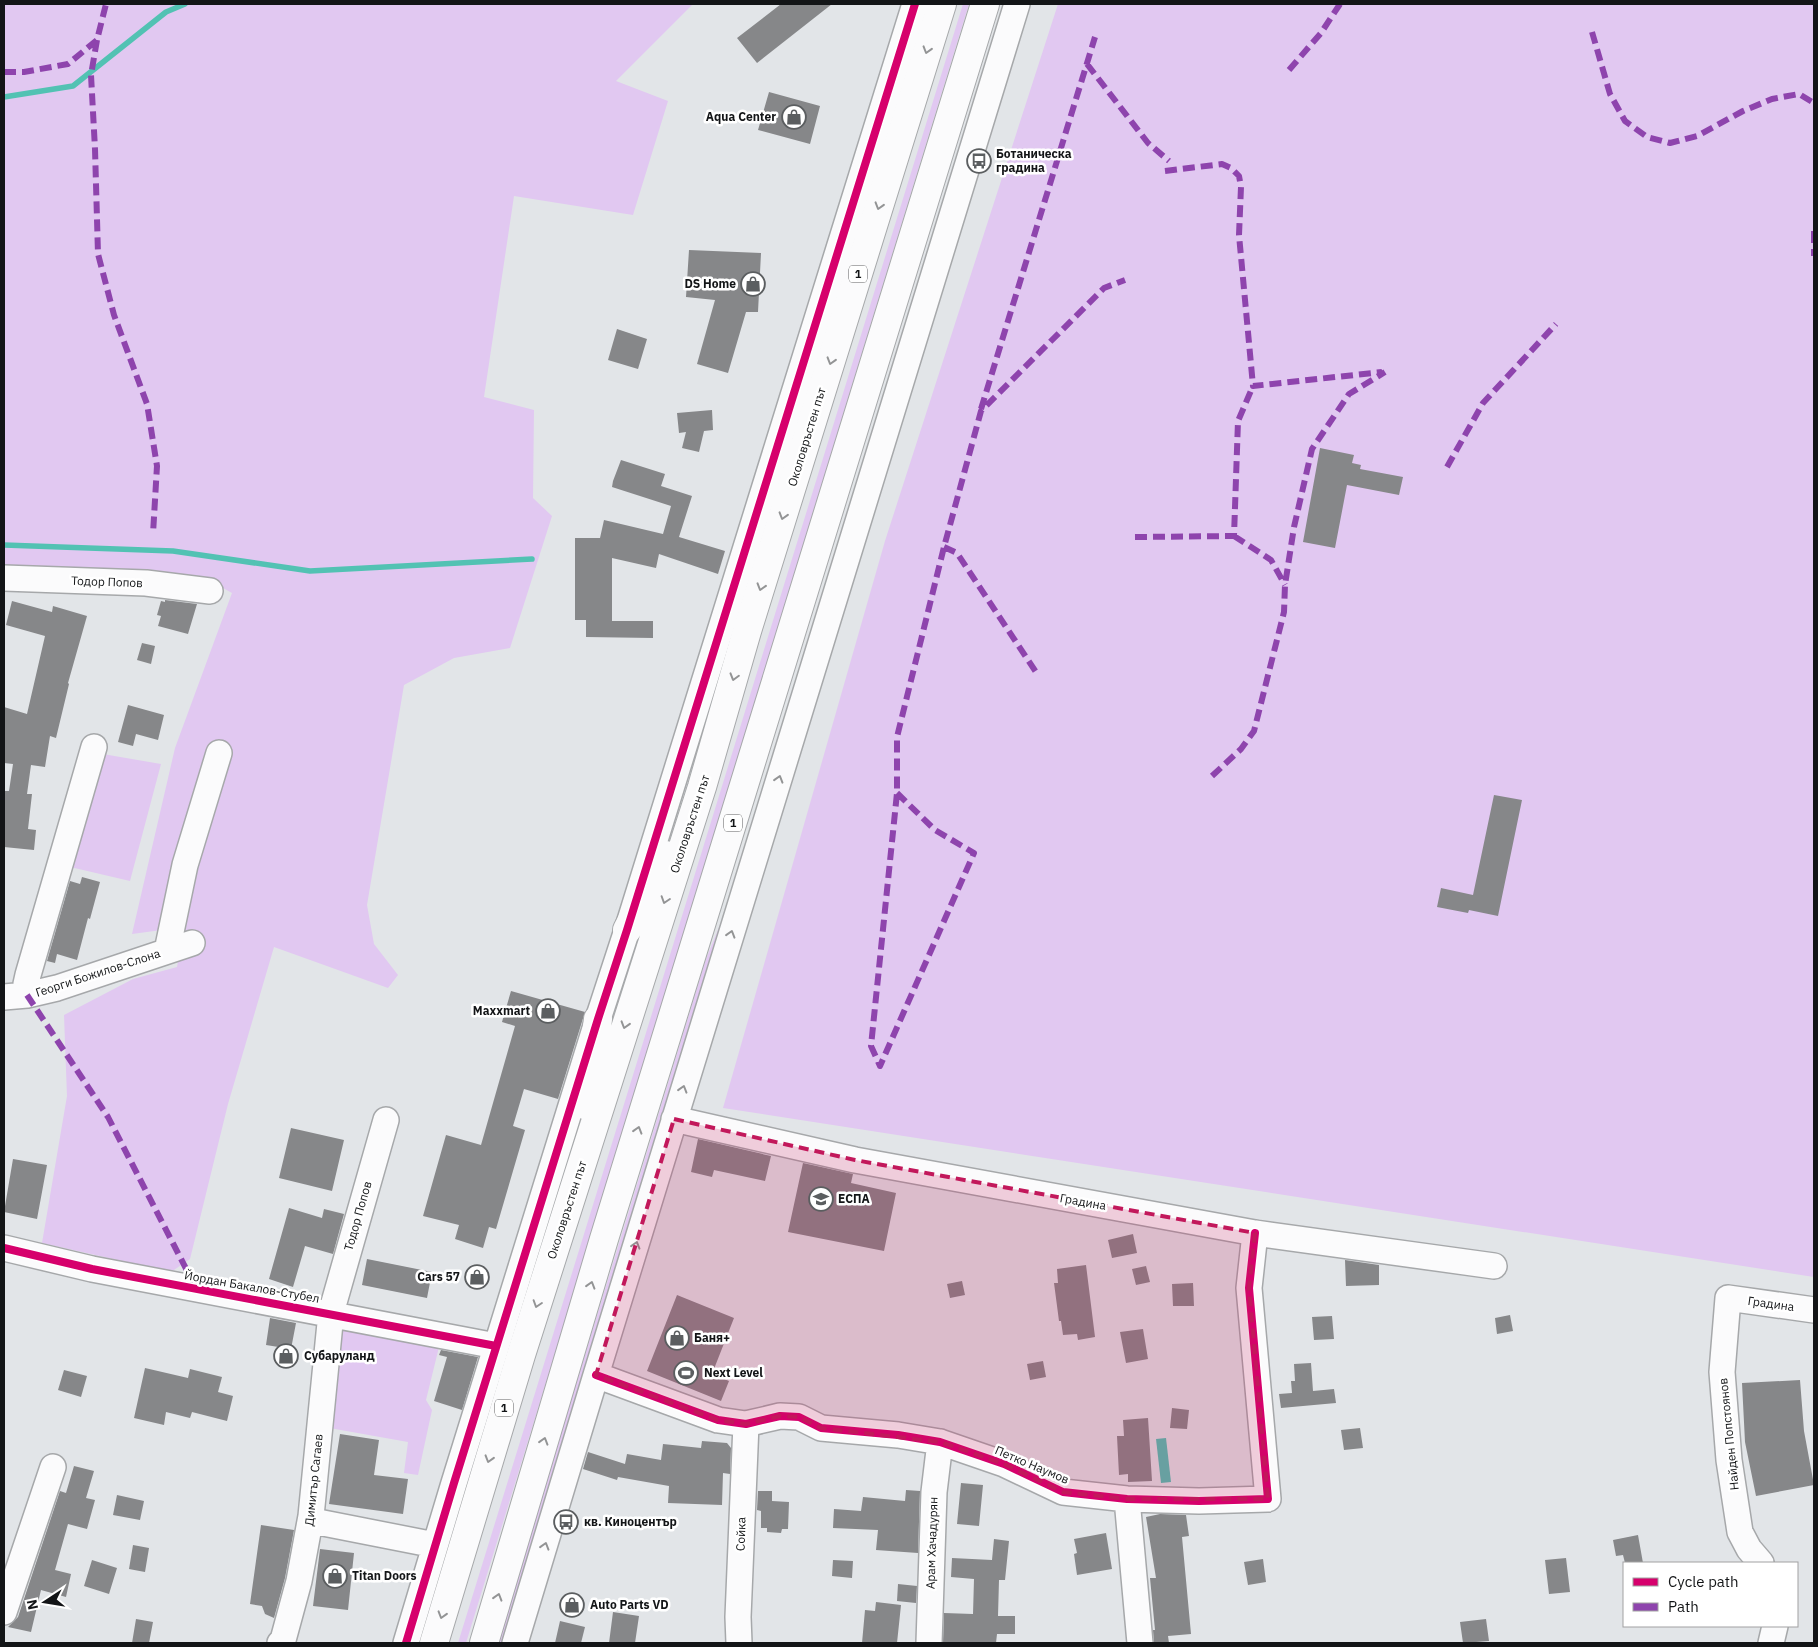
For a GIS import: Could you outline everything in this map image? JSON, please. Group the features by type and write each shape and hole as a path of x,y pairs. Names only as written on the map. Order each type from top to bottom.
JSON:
{"highway":[{"name":"Околовръстен път","path":"434,1643 520,1355 702,788 747,630 942,4"},
{"name":"1","path":"484,1643 607,1230 985,4"},
{"path":"627,930 702,788"},
{"path":"578,1174 598,1019"}],"street":[{"path":"406,1643 496,1346 915,4"},
{"path":"516,1643 674,1119 1017,4"},
{"name":"Тодор Попов","path":"4,578 146,583 210,590"},
{"path":"16,996 26,984 94,748"},
{"path":"167,951 185,865 219,753"},
{"name":"Георги Божилов-Слона","path":"16,996 57,988 192,943"},
{"name":"Градина","path":"674,1119 855,1160 1255,1233 1494,1266"},
{"name":"Тодор Попов","path":"331,1313 386,1120"},
{"name":"Петко Наумов","path":"596,1375 718,1420 746,1424 780,1416 799,1417 821,1428 898,1435 940,1442 1004,1464 1063,1492 1127,1499 1199,1501 1268,1499 1249,1288 1255,1233"},
{"name":"Йордан Бакалов-Стубел","path":"4,1248 92,1269 331,1313 496,1346"},
{"name":"Градина","path":"1728,1298 1814,1310"},
{"name":"Найден Попстоянов","path":"1728,1298 1722,1372 1729,1460 1740,1532 1749,1549 1760,1562"},
{"name":"Димитър Сагаев","path":"280,1643 283,1640 299,1581 311,1516 331,1313"},
{"name":"Сойка","path":"739,1643 738,1617 746,1424"},
{"name":"Арам Хачадурян","path":"929,1643 934,1492 940,1442"},
{"path":"4,1612 53,1468"},
{"path":"1127,1499 1140,1643"},
{"path":"311,1516 318,1522 435,1545"},
{"path":"1772,1643 1775,1627"}],"highlighted area":[{"path":"674,1119 855,1160 1255,1233 1249,1288 1268,1499 1127,1499 1063,1492 1004,1464 940,1442 821,1428 799,1417 780,1416 746,1424 718,1420 596,1375"}],"shaded area":[{"path":"4,4 693,4 616,81 668,101 633,215 514,196 484,397 534,410 533,498 552,516 510,648 454,658 404,685 367,905 374,944 398,975 388,988 274,947 228,1104 190,1259 171,1272 42,1243 67,1096 64,1015 133,979 177,967 184,927 132,934 175,748 232,593 205,578 4,573"},
{"path":"963,4 969,4 466,1643 458,1643"},
{"path":"1058,4 1814,4 1814,1277 723,1108 885,541"},
{"path":"97,753 161,764 130,881 66,866"},
{"path":"722,920 727,923 505,1643 497,1643 706,959"},
{"path":"337,1322 440,1343 426,1400 432,1410 418,1475 404,1473 408,1442 324,1427"},
{"path":"1166,1438 1171,1482 1161,1483 1156,1439"}],"building":[{"path":"781,4 832,4 757,63 737,38"},
{"path":"769,92 820,106 810,144 758,130"},
{"path":"689,250 761,253 758,312 746,312 728,373 697,364 715,300 686,297"},
{"path":"617,329 647,339 638,369 608,360"},
{"path":"712,410 713,430 704,431 699,452 682,448 686,432 679,433 677,413"},
{"path":"1320,448 1354,455 1352,463 1361,465 1360,469 1403,477 1399,495 1347,485 1335,548 1303,542"},
{"path":"621,460 665,474 661,486 692,496 679,537 725,551 718,574 659,554 656,568 612,558 612,621 653,621 653,638 586,637 586,620 575,620 575,538 600,538 604,520 663,534 671,506 612,487"},
{"path":"165,600 197,604 188,634 158,626 161,616 157,615 161,601 165,602"},
{"path":"12,601 52,612 53,606 87,616 68,683 56,738 50,736 45,767 31,765 27,794 32,794 28,829 36,830 34,850 4,847 4,791 9,791 13,764 4,763 4,707 27,714 45,636 6,625"},
{"path":"142,643 155,646 151,664 137,660"},
{"path":"128,705 164,715 158,740 136,734 133,746 118,742"},
{"path":"1494,795 1522,800 1498,916 1469,910 1468,913 1437,907 1441,888 1473,895"},
{"path":"82,877 100,882 77,960 57,954 55,963 47,961 70,881 80,884"},
{"path":"511,991 585,1012 558,1099 524,1089 513,1126 525,1130 496,1229 489,1227 483,1248 455,1239 459,1225 423,1216 446,1135 481,1145 515,1026 502,1022"},
{"path":"291,1128 344,1140 332,1191 279,1178"},
{"path":"698,1139 771,1156 765,1181 714,1170 712,1177 691,1172"},
{"path":"13,1159 47,1165 37,1219 4,1212"},
{"path":"803,1163 853,1174 851,1183 896,1193 884,1251 788,1232"},
{"path":"289,1208 322,1218 324,1209 344,1214 333,1254 305,1246 293,1287 269,1279"},
{"path":"1133,1234 1137,1253 1112,1258 1108,1240"},
{"path":"367,1259 432,1272 427,1298 362,1285"},
{"path":"1345,1260 1379,1265 1379,1285 1346,1286"},
{"path":"1086,1265 1095,1337 1078,1340 1077,1334 1063,1335 1061,1321 1059,1321 1054,1283 1058,1283 1057,1269"},
{"path":"1146,1266 1150,1282 1136,1285 1132,1269"},
{"path":"962,1281 965,1295 950,1298 947,1284"},
{"path":"1193,1283 1194,1306 1173,1306 1172,1284"},
{"path":"677,1295 734,1318 712,1374 729,1381 721,1401 647,1371"},
{"path":"1510,1315 1513,1331 1497,1334 1495,1318"},
{"path":"1332,1316 1334,1339 1314,1340 1312,1317"},
{"path":"270,1318 296,1323 291,1349 266,1345"},
{"path":"1143,1329 1148,1359 1126,1363 1120,1332"},
{"path":"441,1350 478,1357 462,1410 434,1401 447,1357 439,1355"},
{"path":"1043,1361 1046,1377 1030,1380 1027,1364"},
{"path":"1311,1363 1313,1391 1334,1389 1336,1403 1281,1408 1279,1394 1292,1393 1291,1381 1295,1381 1294,1364"},
{"path":"145,1368 188,1378 190,1369 222,1377 218,1392 233,1396 227,1421 192,1412 190,1418 166,1412 164,1425 134,1418"},
{"path":"64,1370 87,1376 81,1397 58,1390"},
{"path":"1800,1380 1804,1431 1814,1485 1756,1496 1745,1442 1742,1383"},
{"path":"1172,1408 1189,1410 1187,1429 1170,1428"},
{"path":"1148,1418 1152,1481 1128,1482 1128,1474 1119,1475 1117,1436 1124,1436 1123,1420"},
{"path":"1360,1428 1363,1448 1344,1450 1341,1430"},
{"path":"340,1434 379,1440 374,1475 408,1479 403,1514 329,1504"},
{"path":"702,1441 727,1443 731,1448 730,1474 723,1473 722,1505 668,1503 669,1486 618,1477 617,1480 583,1469 588,1452 625,1464 627,1454 661,1460 663,1444 701,1448"},
{"path":"74,1466 94,1471 86,1498 95,1500 87,1529 68,1524 55,1570 71,1574 66,1597 41,1590 31,1632 8,1627 18,1617 60,1491 66,1493"},
{"path":"961,1483 983,1485 979,1526 957,1524"},
{"path":"906,1490 920,1491 918,1553 876,1550 878,1530 833,1528 834,1509 861,1511 863,1497 905,1501"},
{"path":"758,1491 772,1491 772,1501 789,1502 788,1529 782,1529 781,1533 767,1532 767,1528 761,1528 761,1511 757,1510"},
{"path":"117,1495 144,1501 140,1520 113,1515"},
{"path":"1160,1514 1186,1515 1189,1536 1182,1537 1191,1634 1168,1636 1169,1643 1154,1643 1153,1630 1155,1630 1150,1578 1156,1578 1146,1517"},
{"path":"261,1525 294,1530 285,1578 274,1618 265,1614 262,1606 250,1604"},
{"path":"1106,1533 1112,1569 1077,1575 1074,1554 1077,1553 1074,1539"},
{"path":"1638,1535 1643,1562 1625,1562 1623,1555 1616,1556 1613,1540"},
{"path":"994,1539 1009,1541 1005,1580 999,1580 998,1616 1015,1616 1015,1634 997,1634 996,1643 943,1643 944,1613 973,1614 974,1579 951,1577 952,1558 992,1560"},
{"path":"133,1545 149,1548 145,1572 129,1569"},
{"path":"320,1549 354,1553 348,1610 313,1606"},
{"path":"1566,1558 1570,1592 1549,1594 1545,1560"},
{"path":"1263,1559 1266,1582 1248,1585 1244,1562"},
{"path":"92,1560 117,1568 109,1594 84,1586"},
{"path":"833,1560 853,1561 852,1578 832,1576"},
{"path":"898,1584 917,1586 916,1603 897,1601"},
{"path":"876,1602 901,1605 897,1643 862,1643 865,1610 875,1611"},
{"path":"613,1612 639,1616 635,1643 609,1643"},
{"path":"136,1619 153,1622 149,1643 132,1643"},
{"path":"1486,1619 1489,1641 1463,1643 1460,1622"},
{"path":"560,1621 585,1627 581,1643 555,1643"}],"waterway":[{"path":"4,97 73,86 166,12 185,4"},
{"path":"4,545 173,551 310,571 532,559"}],"marked path":[{"path":"4,72 24,72 68,64 97,40 106,4"},
{"path":"1289,70 1321,33 1340,4"},
{"path":"1592,32 1610,94 1625,121 1647,137 1670,143 1697,136 1743,111 1772,99 1799,94 1814,103"},
{"path":"981,409 1095,37"},
{"path":"97,40 91,75 98,254 114,315 147,404 157,466 153,534"},
{"path":"1087,64 1148,143 1169,161"},
{"path":"1165,171 1222,164 1231,168 1239,176 1241,187 1239,235 1253,386 1382,372"},
{"path":"1814,231 1814,256"},
{"path":"897,793 935,830 974,853 880,1066 871,1046 897,793 897,737 944,547 981,411 1104,288 1125,280"},
{"path":"1447,467 1483,403 1556,324"},
{"path":"1212,776 1241,749 1254,731 1284,612 1285,585 1294,527 1312,449 1349,394 1385,372"},
{"path":"1135,537 1234,536 1238,421 1253,386"},
{"path":"1234,536 1271,560 1285,585"},
{"path":"944,547 957,553 1038,675"},
{"path":"27,995 108,1117 196,1288"}],"cycle path":[{"path":"406,1643 598,1019 915,4"},
{"path":"596,1375 718,1420 746,1424 780,1416 799,1417 821,1428 898,1435 940,1442 1004,1464 1063,1492 1127,1499 1199,1501 1268,1499 1249,1288 1255,1233"},
{"path":"4,1248 92,1269 496,1346"}],"place":[{"name":"Aqua Center","path":"794,117"},
{"name":"Ботаническа градина","path":"979,161"},
{"name":"DS Home","path":"753,284"},
{"name":"Maxxmart","path":"548,1011"},
{"name":"ЕСПА","path":"821,1199"},
{"name":"Cars 57","path":"477,1277"},
{"name":"Баня+","path":"677,1338"},
{"name":"Субаруланд","path":"286,1356"},
{"name":"Next Level","path":"686,1373"},
{"name":"кв. Киноцентър","path":"566,1522"},
{"name":"Titan Doors","path":"335,1576"},
{"name":"Auto Parts VD","path":"572,1605"}]}
